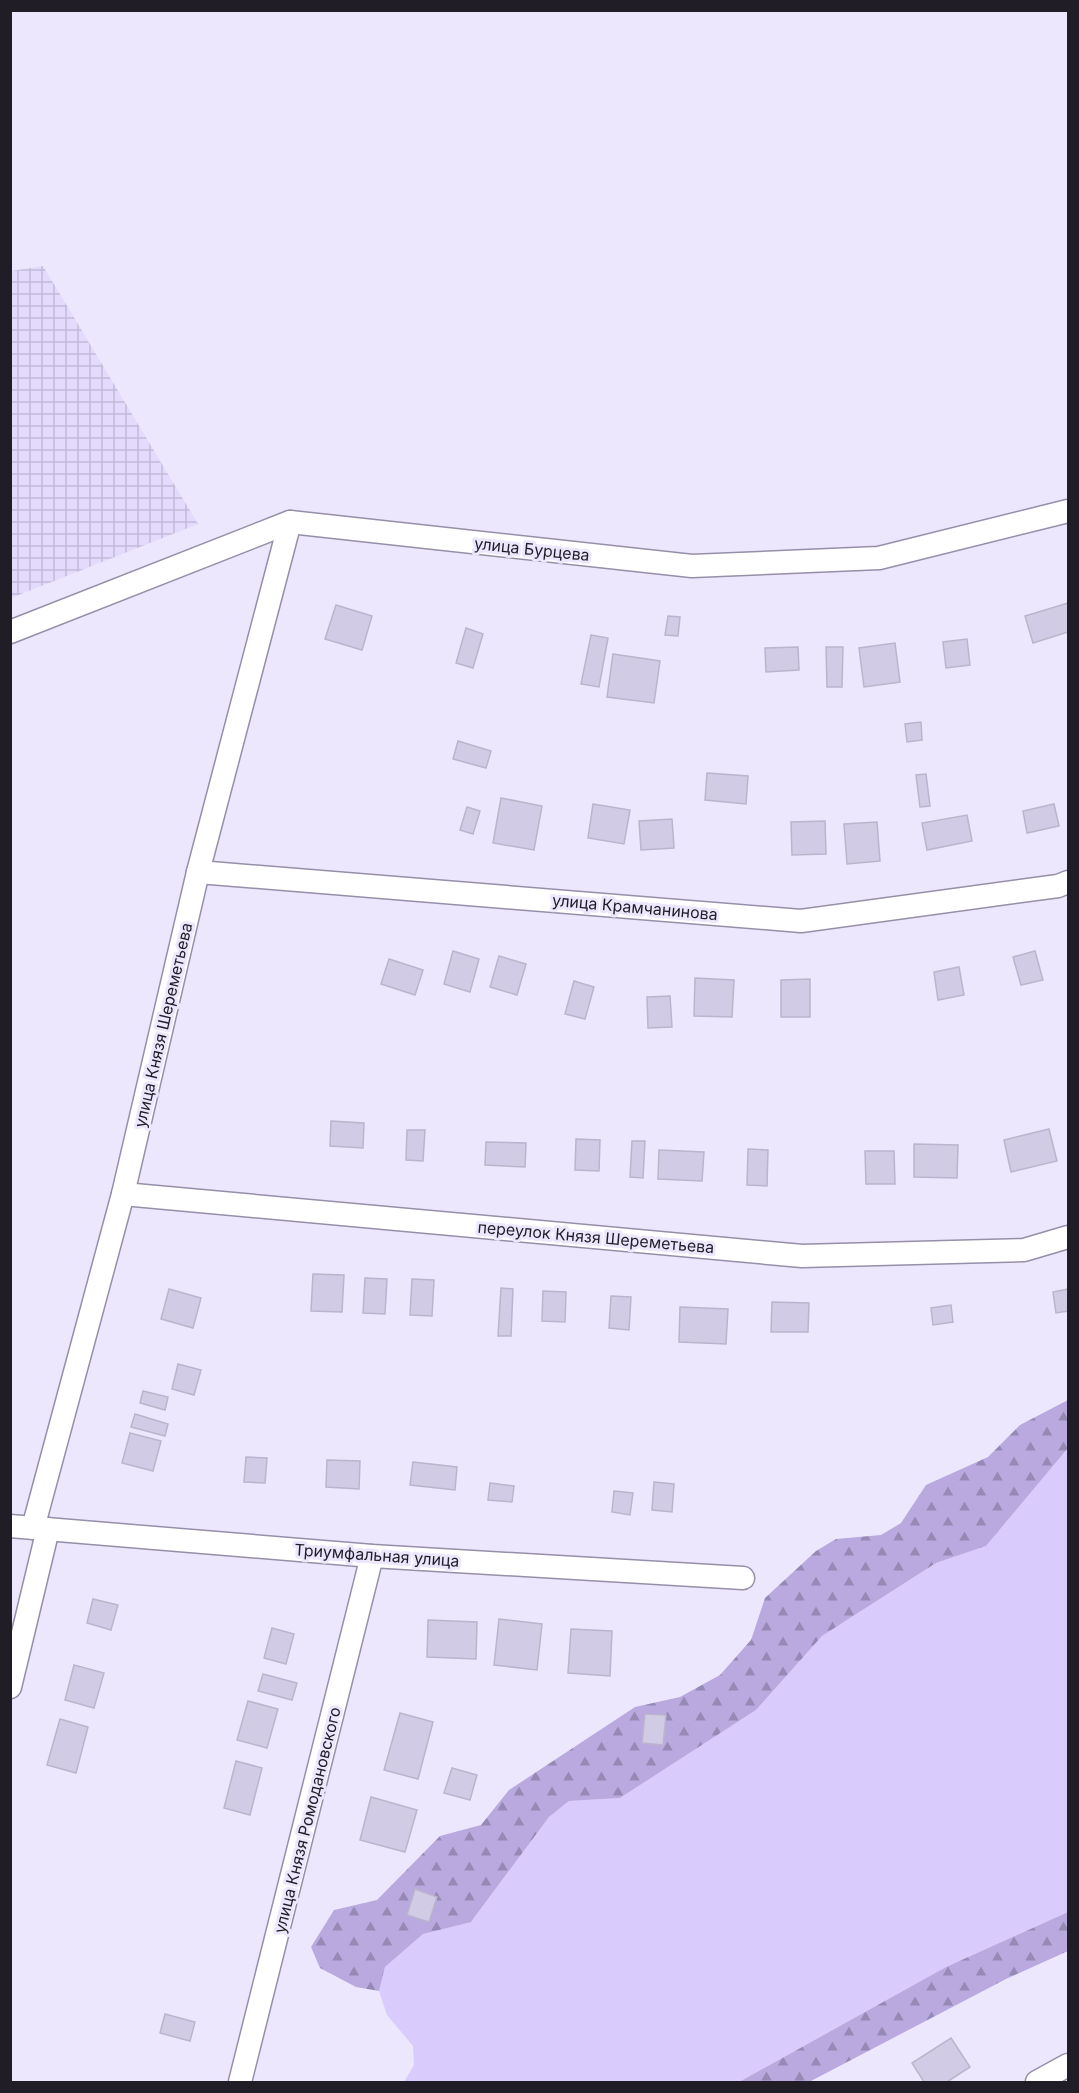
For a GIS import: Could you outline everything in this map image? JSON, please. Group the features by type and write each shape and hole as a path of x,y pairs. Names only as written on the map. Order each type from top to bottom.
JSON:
{"street":[{"name":"улица Бурцева","path":"10,632 290,522 692,566 879,558 1068,511"},
{"name":"улица Князя Шереметьева","path":"10,1688 41,1529 123,1194 198,872 290,522"},
{"name":"улица Крамчанинова","path":"198,872 801,921 1058,886 1068,882"},
{"name":"переулок Князя Шереметьева","path":"123,1194 802,1256 1024,1250 1068,1237"},
{"name":"Триумфальная улица","path":"10,1526 372,1556 743,1578"},
{"name":"улица Князя Ромодановского","path":"240,2082 372,1556"},
{"path":"1037,2082 1068,2066"}],"shaded area":[{"path":"43,266 198,524 11,598 11,271"},
{"path":"1068,1448 1068,1912 946,1967 739,2082 404,2082 414,2065 413,2046 387,2015 379,1991 385,1967 423,1934 472,1921 549,1817 569,1801 620,1798 756,1710 822,1636 936,1563 986,1546"}],"green space":[{"path":"1068,1400 1068,1448 986,1546 936,1563 822,1636 756,1710 620,1798 569,1801 549,1817 471,1922 423,1934 385,1967 379,1991 356,1987 320,1968 311,1947 334,1910 377,1900 440,1836 481,1825 509,1790 635,1707 680,1697 720,1675 751,1640 765,1598 816,1551 836,1539 881,1535 901,1523 926,1485 988,1457 1020,1425"},
{"path":"1068,1912 1068,1951 1006,1979 809,2082 739,2082 946,1967"}],"building":[{"path":"1068,603 1068,632 1033,643 1025,616"},
{"path":"336,605 372,616 362,650 325,639"},
{"path":"668,616 680,617 678,636 665,635"},
{"path":"466,628 483,634 473,668 456,663"},
{"path":"591,635 608,638 599,687 581,684"},
{"path":"967,639 970,665 946,668 943,642"},
{"path":"895,643 900,682 864,687 859,648"},
{"path":"798,647 799,670 766,672 765,648"},
{"path":"826,647 843,647 842,687 827,687"},
{"path":"613,654 660,661 654,703 607,697"},
{"path":"921,722 922,740 907,742 905,724"},
{"path":"458,741 491,751 486,768 453,759"},
{"path":"707,773 748,776 746,804 705,800"},
{"path":"926,774 930,806 920,807 916,775"},
{"path":"501,798 542,806 534,850 493,843"},
{"path":"593,804 630,810 624,844 588,838"},
{"path":"1054,804 1059,826 1027,833 1023,811"},
{"path":"467,807 480,811 473,834 460,830"},
{"path":"967,815 972,841 927,850 922,823"},
{"path":"672,819 674,848 641,850 639,821"},
{"path":"825,821 826,854 792,855 791,822"},
{"path":"877,822 880,861 847,864 844,824"},
{"path":"453,951 479,959 470,992 444,984"},
{"path":"1035,951 1043,980 1021,985 1013,957"},
{"path":"499,956 526,964 517,995 490,987"},
{"path":"389,959 423,970 415,995 381,984"},
{"path":"959,967 964,995 938,1000 934,972"},
{"path":"695,978 734,980 732,1017 694,1016"},
{"path":"810,979 810,1017 781,1017 781,980"},
{"path":"574,981 594,987 585,1019 565,1014"},
{"path":"670,996 672,1027 648,1028 647,997"},
{"path":"331,1121 364,1123 363,1148 330,1146"},
{"path":"1049,1129 1057,1161 1011,1172 1004,1140"},
{"path":"407,1130 425,1130 423,1161 406,1160"},
{"path":"576,1139 600,1140 599,1171 575,1170"},
{"path":"632,1141 645,1141 643,1178 630,1177"},
{"path":"486,1142 526,1143 525,1167 485,1165"},
{"path":"914,1144 958,1145 957,1178 914,1177"},
{"path":"748,1149 768,1150 767,1186 747,1185"},
{"path":"659,1150 704,1152 702,1181 658,1179"},
{"path":"865,1151 894,1151 895,1184 866,1184"},
{"path":"313,1274 344,1275 342,1312 311,1311"},
{"path":"365,1278 387,1279 385,1314 363,1313"},
{"path":"412,1279 434,1280 432,1316 410,1315"},
{"path":"501,1288 513,1289 511,1336 498,1336"},
{"path":"169,1289 201,1298 193,1328 161,1319"},
{"path":"1068,1289 1068,1311 1056,1313 1053,1292"},
{"path":"543,1291 566,1292 565,1322 542,1321"},
{"path":"611,1296 631,1297 629,1330 609,1328"},
{"path":"772,1302 809,1303 808,1332 771,1332"},
{"path":"951,1305 953,1322 933,1325 931,1308"},
{"path":"680,1307 728,1309 726,1344 679,1342"},
{"path":"178,1364 201,1370 194,1395 172,1389"},
{"path":"143,1391 168,1397 165,1410 140,1403"},
{"path":"135,1414 168,1424 165,1436 131,1427"},
{"path":"130,1433 161,1441 153,1471 122,1463"},
{"path":"246,1457 267,1458 265,1483 244,1482"},
{"path":"327,1460 360,1461 359,1489 326,1487"},
{"path":"413,1462 457,1467 455,1490 410,1485"},
{"path":"654,1482 674,1484 672,1512 652,1510"},
{"path":"490,1483 514,1486 512,1502 488,1500"},
{"path":"614,1491 633,1493 630,1515 612,1512"},
{"path":"93,1599 118,1605 111,1630 87,1623"},
{"path":"499,1619 542,1624 537,1670 494,1665"},
{"path":"428,1620 477,1622 476,1659 427,1657"},
{"path":"272,1628 294,1634 286,1664 264,1658"},
{"path":"571,1629 612,1631 610,1676 568,1673"},
{"path":"74,1665 104,1673 94,1708 65,1700"},
{"path":"263,1674 297,1683 292,1700 258,1691"},
{"path":"248,1701 278,1709 267,1748 237,1740"},
{"path":"400,1713 433,1722 418,1779 384,1770"},
{"path":"645,1714 666,1715 663,1745 642,1743"},
{"path":"60,1719 88,1727 76,1773 47,1765"},
{"path":"236,1761 262,1768 250,1815 224,1808"},
{"path":"452,1768 477,1775 470,1800 444,1793"},
{"path":"371,1797 417,1810 405,1852 360,1840"},
{"path":"415,1889 437,1897 429,1922 407,1915"},
{"path":"165,2014 195,2022 190,2041 160,2033"},
{"path":"951,2038 970,2067 947,2082 924,2082 912,2063"}]}
